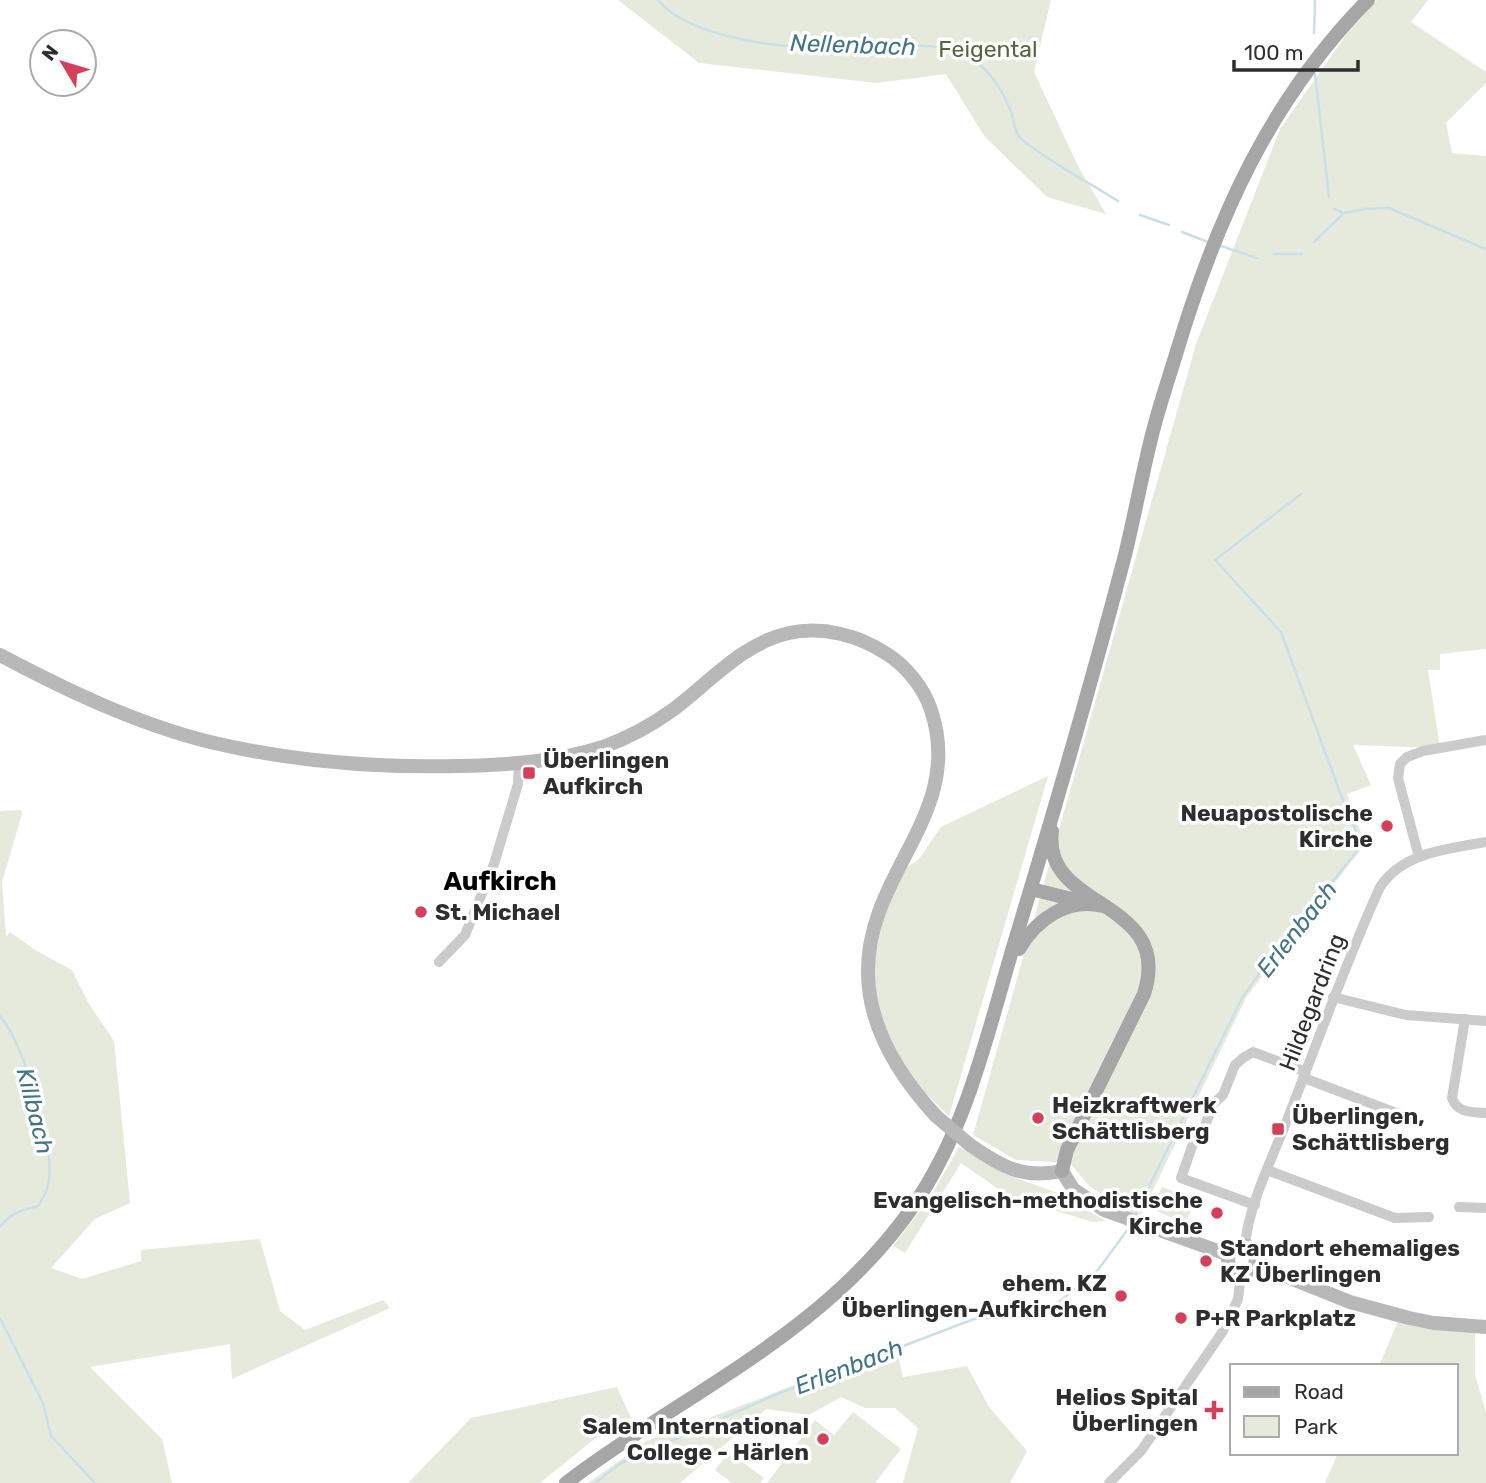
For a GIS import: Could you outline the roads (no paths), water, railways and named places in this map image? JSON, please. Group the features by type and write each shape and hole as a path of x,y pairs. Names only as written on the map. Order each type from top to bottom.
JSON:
{"main road":[{"path":"566,1483 798,1326 843,1288 882,1247 926,1186 951,1142 970,1095 1056,805 1125,552 1150,440 1193,296 1223,220 1259,146 1298,81 1368,0"},
{"path":"1056,805 1052,836 1055,857 1063,875 1095,902"},
{"path":"1032,885 1095,902 1112,910 1134,928 1143,943 1148,961 1146,987 1067,1150 1062,1171"},
{"path":"1007,968 1028,934 1044,919 1064,908 1095,902"}],"street":[{"path":"0,655 130,715 206,741 253,751 339,762 426,767 519,763 566,757 620,741 674,709 729,663 757,645 787,634 813,630 837,633 871,643 895,659 914,678 928,701 937,728 940,755 937,785 927,814 886,892 869,957 868,976 876,1019 891,1055 913,1091 936,1116 994,1161 1017,1172 1035,1175 1062,1171 1073,1189 1104,1210 1229,1255"},
{"path":"1419,857 1398,778 1400,764 1407,757 1423,751 1486,740"},
{"path":"439,962 466,935 494,864 518,784 519,763"},
{"name":"Hildegardring","path":"1245,1245 1267,1170 1333,997 1380,887 1398,866 1419,857 1486,842"},
{"path":"1333,997 1406,1015 1486,1021"},
{"path":"1465,1019 1452,1098 1456,1107 1461,1110 1486,1113"},
{"path":"1255,1205 1181,1178 1194,1141 1202,1134 1213,1104 1223,1095 1235,1065 1242,1058 1253,1052 1404,1116"},
{"path":"1267,1170 1395,1218 1429,1217"},
{"path":"1459,1207 1486,1208"},
{"path":"1245,1245 1253,1250 1255,1264 1248,1272 1241,1273 1230,1265 1229,1255 1236,1247 1245,1245"},
{"path":"1255,1264 1350,1302 1409,1318 1486,1327"},
{"path":"1109,1483 1141,1451 1223,1331 1238,1299 1241,1273"}],"waterway":[{"name":"Nellenbach","path":"658,0 672,13 691,24 762,43 828,48 921,46 962,54 981,65 995,82 1007,101 1020,138 1118,201"},
{"path":"1314,33 1315,0"},
{"path":"1315,74 1329,197"},
{"name":"Nellenbach","path":"1314,242 1344,213 1389,208 1486,249"},
{"path":"1334,209 1344,213"},
{"name":"Nellenbach","path":"1140,215 1169,225"},
{"name":"Nellenbach","path":"1182,232 1208,242"},
{"name":"Nellenbach","path":"1218,245 1257,258"},
{"name":"Nellenbach","path":"1275,254 1302,254"},
{"name":"Erlenbach","path":"1135,1215 1242,998 1269,960 1362,845 1281,632 1215,560 1301,494"},
{"name":"Killbach","path":"0,1016 13,1036 34,1091 45,1133 49,1171 47,1189 38,1206 12,1215 0,1227"},
{"name":"Erlenbach","path":"595,1483 621,1463 777,1394 974,1319 1032,1315 1059,1302 1098,1270 1128,1229"},
{"name":"Killbach","path":"0,1318 43,1403 51,1436 95,1483"}],"place":[{"name":"Überlingen Aufkirch","path":"529,773"},
{"name":"Neuapostolische Kirche","path":"1387,826"},
{"name":"St. Michael","path":"421,912"},
{"name":"Heizkraftwerk Schättlisberg","path":"1038,1118"},
{"name":"Überlingen, Schättlisberg","path":"1278,1129"},
{"name":"Evangelisch-methodistische Kirche","path":"1217,1213"},
{"name":"Standort ehemaliges KZ Überlingen","path":"1206,1261"},
{"name":"ehem. KZ Überlingen-Aufkirchen","path":"1121,1296"},
{"name":"P+R Parkplatz","path":"1181,1318"},
{"name":"Helios Spital Überlingen","path":"1214,1410"},
{"name":"Salem International College - Härlen","path":"823,1439"}],"district":[{"name":"Aufkirch","path":"500,881"}],"park label":[{"name":"Feigental","path":"988,49"}]}
